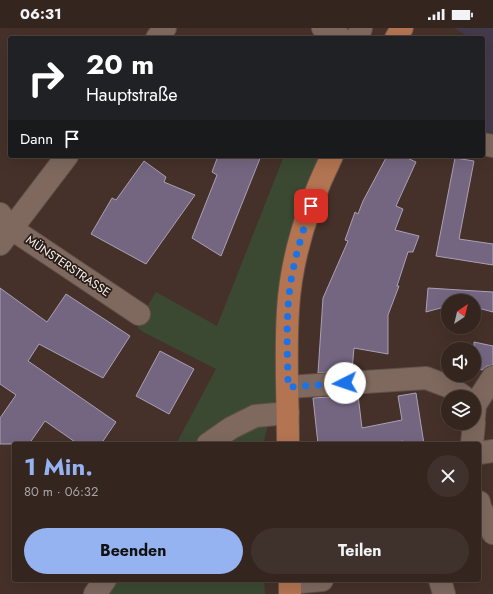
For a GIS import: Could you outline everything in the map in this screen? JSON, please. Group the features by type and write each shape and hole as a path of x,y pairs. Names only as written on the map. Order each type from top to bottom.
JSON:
{"main road":[{"path":"288,442 288,310 291,283 304,228 315,195 331,158"}],"street":[{"path":"159,36 165,28"},
{"path":"323,28 337,36"},
{"path":"4,229 65,158"},
{"name":"MÜNSTERSTRASSE","path":"4,229 139,314"},
{"path":"481,395 493,377"},
{"path":"288,387 426,378 450,387 453,390"},
{"path":"211,442 231,428 256,416 288,413"},
{"path":"472,430 472,442"},
{"path":"481,454 493,451"},
{"path":"481,510 493,533"},
{"path":"95,594 104,582"},
{"path":"290,586 311,582"},
{"path":"441,582 444,594"}],"shaded area":[{"path":"454,28 493,28 493,141 485,139 485,36 468,36"}],"green space":[{"path":"283,158 325,158 277,393 264,442 177,442 216,369 143,332 138,328 137,323 156,292 217,326"},
{"path":"97,582 264,582 265,594 89,594"}],"building":[{"path":"217,158 260,158 221,256 192,238 217,175 212,172"},
{"path":"386,158 407,158 416,162 396,206 403,209 395,230 419,236 413,252 408,252 397,286 399,286 388,315 388,354 354,348 352,370 318,373 323,298 348,241 345,240 355,212 358,214 363,201"},
{"path":"455,158 474,161 459,239 493,244 493,265 436,256"},
{"path":"144,161 166,177 164,182 195,195 146,264 91,234 112,198 116,200"},
{"path":"0,288 47,322 66,294 130,336 103,378 39,344 28,361 116,422 102,442 75,442 45,421 30,442 12,442 12,444 0,444 0,418 16,395 0,384"},
{"path":"428,288 493,292 493,312 481,309 481,294 441,294 441,308 426,312"},
{"path":"481,343 493,346 493,365 487,366 482,370"},
{"path":"160,351 194,369 169,414 136,396"},
{"path":"416,393 424,442 318,442 313,398 358,395 362,428 402,420 398,396"}],"route":[{"path":"311,206 295,261 291,283 288,310 288,387 345,383"}]}
